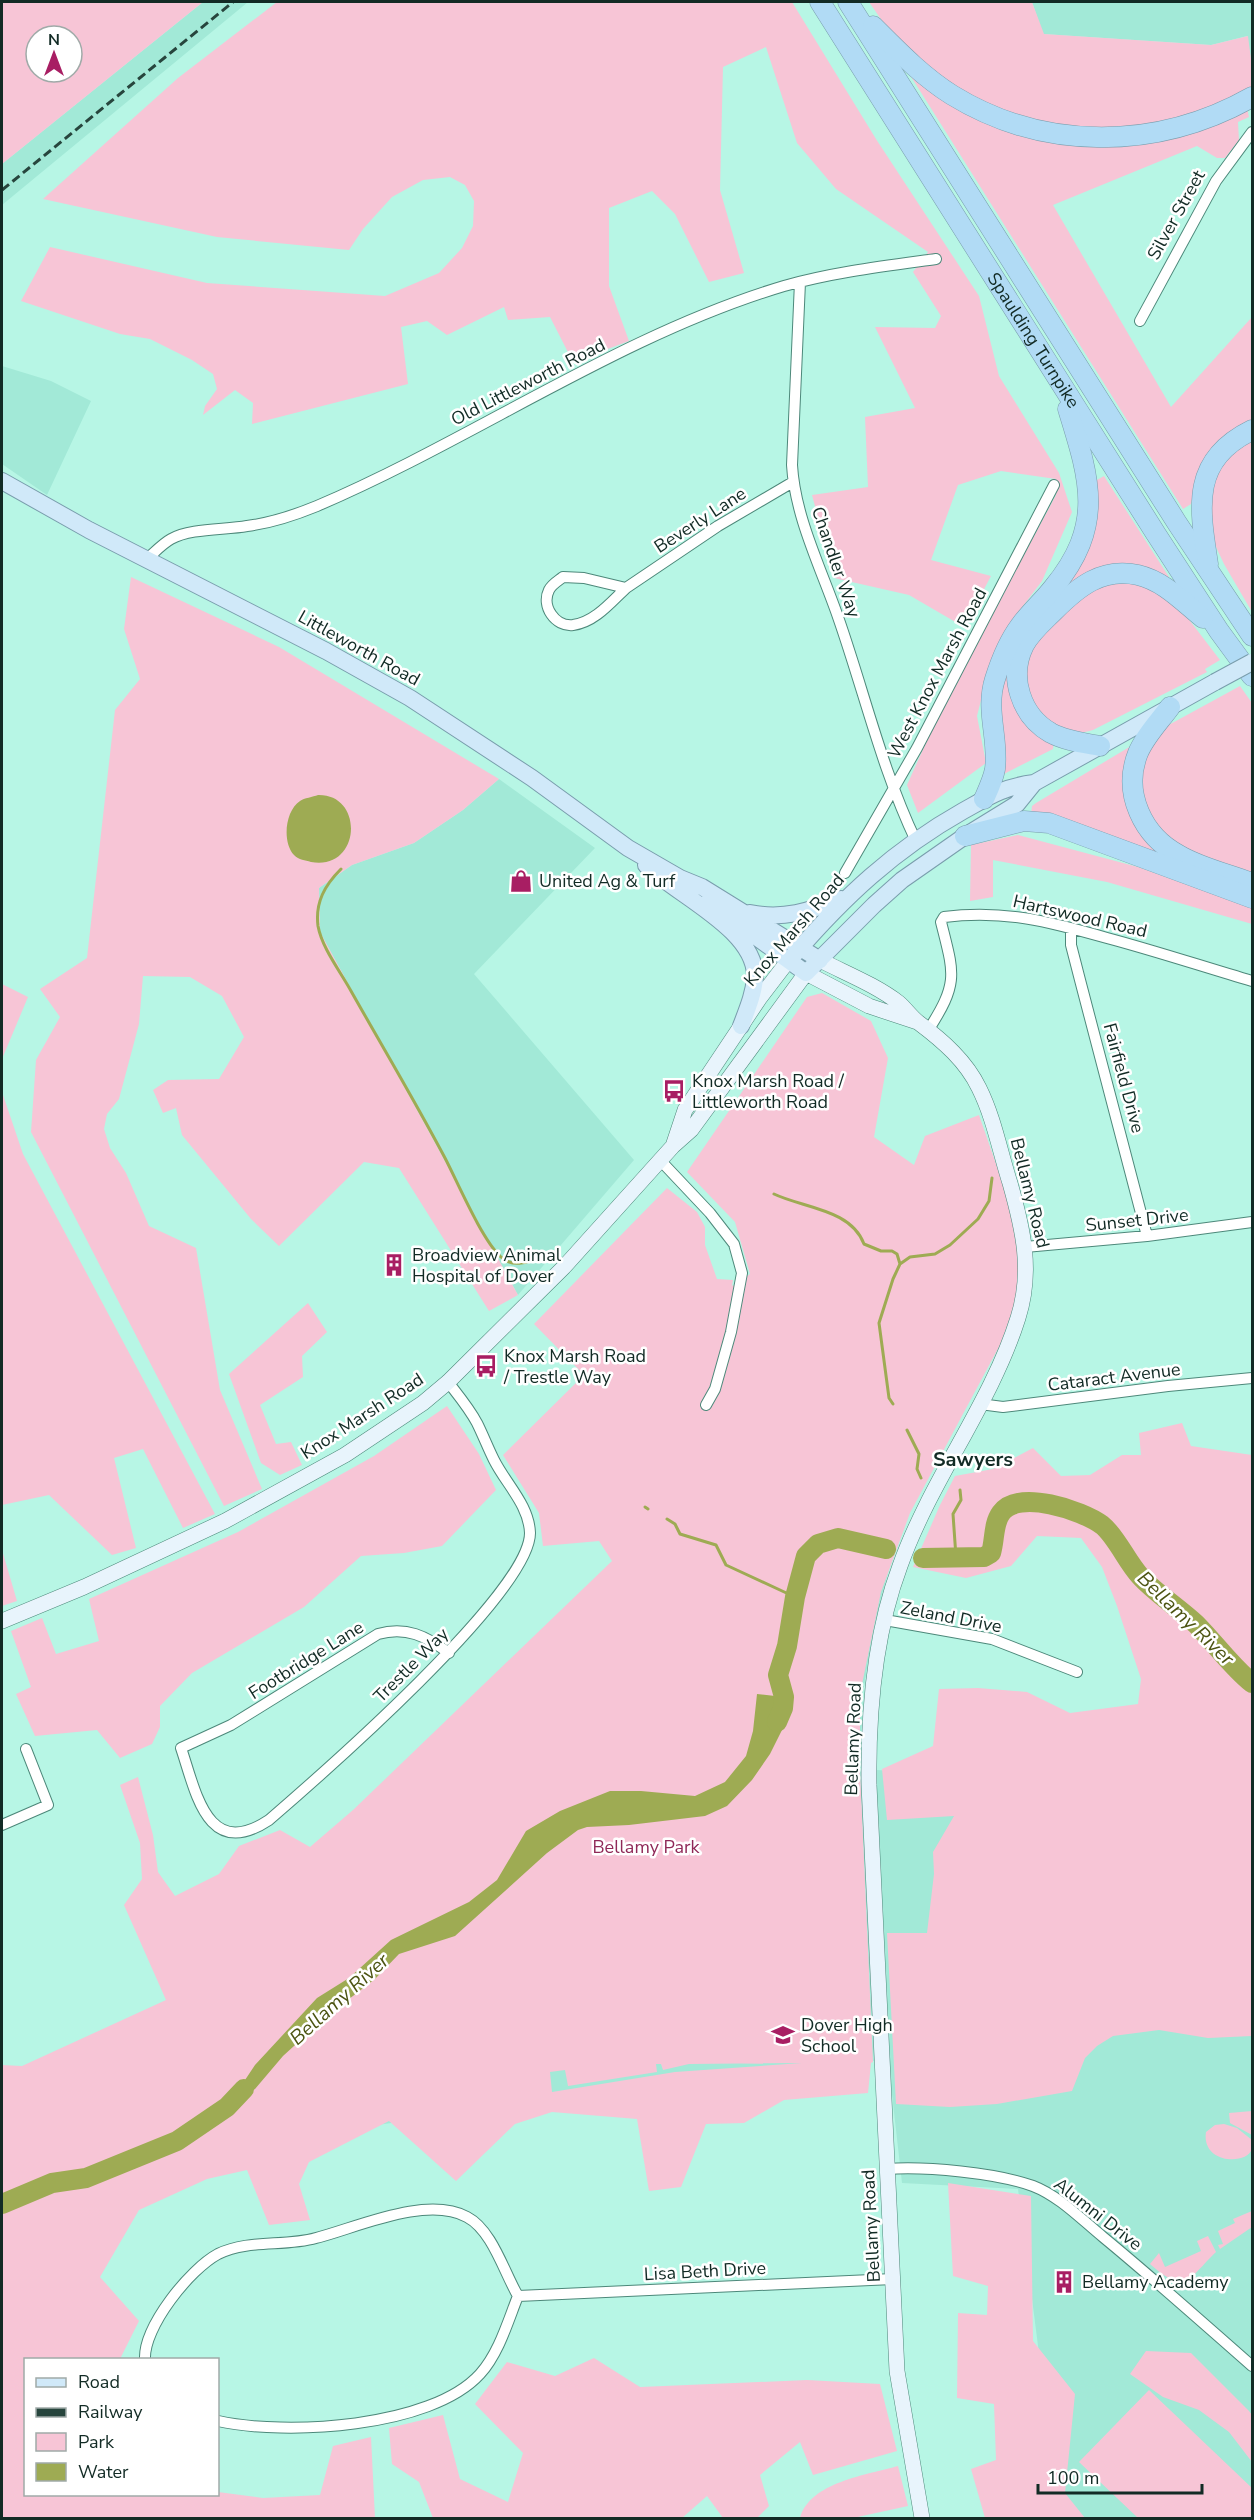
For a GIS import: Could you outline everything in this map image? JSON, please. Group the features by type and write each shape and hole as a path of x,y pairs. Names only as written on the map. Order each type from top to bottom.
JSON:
{"highway":[{"name":"Spaulding Turnpike","path":"820,2 1060,384 1219,631 1252,676"},
{"name":"Spaulding Turnpike","path":"849,2 1209,573 1252,636"},
{"path":"849,2 905,59 943,88 991,115 1033,129 1076,137 1137,136 1197,123 1252,98"},
{"path":"984,799 995,768 991,706 994,683 1007,645 1019,626 1066,571 1083,539 1087,521 1089,488 1086,465 1060,384"},
{"path":"1209,573 1200,517 1202,490 1211,465 1223,449 1252,430"},
{"path":"1100,746 1061,737 1044,729 1030,715 1018,690 1018,663 1024,646 1034,631 1062,603 1086,582 1100,576 1138,575 1154,580 1166,588 1219,631"},
{"path":"1170,707 1138,754 1133,787 1139,814 1155,838 1180,856 1252,883"},
{"path":"965,836 1024,821 1049,823 1252,898"}],"main road":[{"name":"Littleworth Road","path":"2,481 89,530 326,651 410,698 527,775 628,848 680,878 702,887 820,960"},
{"name":"Knox Marsh Road","path":"788,961 844,898 916,840 984,799 1009,787 1034,783 1252,662"},
{"name":"Knox Marsh Road","path":"806,973 881,899 965,836 1017,804 1034,783"},
{"path":"628,848 662,881 716,918 746,946 753,962 755,976 751,999 741,1026"},
{"name":"Littleworth Road","path":"680,878 714,907 806,973"},
{"path":"741,911 773,917 790,915 808,912 844,898"}],"street":[{"name":"Silver Street","path":"1140,321 1216,181 1252,132"},
{"name":"Old Littleworth Road","path":"147,559 162,545 181,535 266,523 314,507 386,473 630,347 737,303 800,282 840,273 936,259"},
{"name":"Chandler Way","path":"800,282 793,482 815,555 895,789 916,840"},
{"name":"Beverly Lane","path":"626,588 584,578 563,577 550,588 548,604 550,614 556,621 571,625 585,622 600,613 626,588 718,526 793,482"},
{"name":"West Knox Marsh Road","path":"845,873 895,789 1054,485"},
{"name":"Hartswood Road","path":"923,1025 945,1004 952,979 940,922 944,917 1007,914 1071,928 1252,981"},
{"name":"Fairfield Drive","path":"1071,928 1071,945 1148,1236"},
{"name":"Bellamy Road","path":"820,960 899,1003 957,1056 978,1086 984,1099 1020,1220 1028,1268 1024,1300 1009,1342 980,1404 926,1502 898,1568 885,1620 876,1671 869,1745 898,2388 922,2518"},
{"name":"Knox Marsh Road","path":"673,1146 685,1110 788,961"},
{"name":"Bellamy Road","path":"806,973 869,1006 923,1025"},
{"name":"Knox Marsh Road","path":"2,1621 166,1550 250,1508 345,1455 423,1403 448,1382 564,1267 660,1160 691,1130 806,973"},
{"path":"660,1160 710,1213 734,1244 742,1273 731,1332 715,1389 706,1405"},
{"name":"Sunset Drive","path":"1025,1247 1148,1236 1252,1222"},
{"name":"Cataract Avenue","path":"980,1404 1003,1407 1252,1378"},
{"name":"Trestle Way","path":"181,1748 204,1814 213,1824 224,1831 246,1832 269,1820 401,1700 448,1653 519,1566 529,1543 530,1530 522,1504 494,1461 471,1413 448,1382"},
{"name":"Zeland Drive","path":"885,1620 992,1639 1077,1672"},
{"name":"Footbridge Lane","path":"181,1748 246,1716 378,1634 403,1630 413,1632 433,1641 448,1653"},
{"path":"2,1825 48,1805 26,1749"},
{"name":"Alumni Drive","path":"887,2169 902,2168 986,2175 1034,2186 1052,2196 1135,2264 1252,2366"},
{"path":"145,2358 144,2350 162,2314 194,2272 218,2254 243,2246 316,2238 390,2215 442,2211 466,2216 485,2233 518,2296 495,2352 482,2373 465,2389 447,2399 398,2414 334,2426 259,2427 219,2421"},
{"name":"Lisa Beth Drive","path":"518,2296 893,2279"}],"shaded area":[{"path":"203,2 248,2 2,205 2,164"},
{"path":"1032,2 1252,2 1252,67 1247,36 1211,45 1043,34"},
{"path":"2,366 51,381 91,401 47,495 2,464"},
{"path":"499,779 595,848 474,974 634,1160 518,1295 320,932 319,888 352,865 414,843 463,810"},
{"name":"Dover High School","path":"874,1553 891,1561 874,1626 863,1693 860,1769 960,1775 1167,1723 1252,1690 1252,2518 1060,2518 1018,2189 902,2183 888,2059 198,2148"}],"green space":[{"path":"2,2 203,2 2,164"},
{"path":"277,2 792,2 876,139 979,296 999,376 1059,473 1072,512 1042,581 1014,618 988,672 977,716 986,763 918,813 907,785 942,707 1056,495 1056,479 1001,471 958,485 931,560 991,576 964,627 909,595 834,578 812,495 868,487 865,417 915,408 875,327 935,328 941,316 913,272 928,252 836,189 797,143 766,47 723,67 720,190 744,273 709,282 675,214 652,191 609,208 609,286 629,341 573,362 550,317 508,320 504,307 447,335 427,321 401,327 408,384 252,424 253,403 235,390 203,415 205,406 217,389 213,374 192,360 150,339 120,334 21,301 50,247 207,283 385,296 439,273 462,248 473,226 474,201 465,185 450,177 423,180 392,197 363,229 349,250 217,237 43,199 178,78"},
{"path":"869,2 1032,2 1044,34 1211,45 1248,36 1252,89 1197,114 1149,127 1084,131 1033,123 955,90 892,35"},
{"path":"913,72 1059,141 1247,108 1249,117 1238,122 1239,140 1225,158 1217,158 1197,146 1053,205 1171,407 1252,317 1252,421 1196,482 1191,504 1183,509 910,75"},
{"path":"1252,435 1252,612 1224,564 1209,532 1207,490 1233,447"},
{"path":"1104,476 1169,577 1165,581 1109,567 1013,662 1060,586 1095,481"},
{"path":"1126,576 1174,600 1220,660 1205,669 1207,672 1093,730 1071,732 1062,730 1047,720 1026,697 1027,652 1078,592"},
{"path":"131,577 279,647 499,779 463,810 414,843 352,865 319,888 320,932 518,1295 489,1311 399,1168 364,1162 279,1246 251,1219 182,1135 176,1108 163,1113 153,1090 168,1080 219,1079 244,1037 222,996 190,977 143,976 139,1024 119,1099 107,1114 104,1129 110,1148 126,1173 149,1226 196,1248 220,1390 262,1489 224,1506 31,1132 36,1060 60,1017 40,989 87,958 115,710 140,679 124,629"},
{"path":"1012,663 1054,740 1053,749 1002,775 997,688"},
{"path":"1240,686 1252,703 1252,873 1186,850 1169,839 1149,816 1140,787 1144,755 1165,727"},
{"path":"1141,740 1141,824 1252,886 1031,814 1032,806 1036,803"},
{"path":"1018,835 1138,867 1252,908 1252,924 1107,882 993,860 993,897 970,901 971,845"},
{"path":"2,984 28,997 2,1059"},
{"name":"Bellamy Park","path":"822,993 871,1021 888,1058 874,1137 914,1165 925,1136 979,1115 1011,1207 1019,1253 1017,1298 1001,1343 910,1513 881,1592 860,1694 860,1770 873,2062 871,2063 868,2093 784,2100 744,2123 706,2124 681,2187 649,2191 637,2119 552,2112 515,2124 456,2181 389,2121 309,2162 299,2184 310,2220 269,2225 247,2170 207,2179 139,2210 100,2277 139,2321 122,2358 24,2358 24,2496 219,2496 219,2492 263,2498 320,2495 333,2446 371,2437 375,2518 2,2518 2,2065 22,2066 166,2000 124,1905 142,1879 140,1843 120,1785 138,1777 153,1835 158,1872 175,1896 219,1874 239,1846 280,1830 310,1847 353,1810 612,1561 599,1541 543,1546 539,1513 503,1455 584,1375 534,1324 667,1188 697,1212 705,1227 705,1245 717,1279 733,1280 732,1286 750,1274 735,1222 687,1172 807,997","holes":["802,2063 675,2072 552,2092 550,2072 565,2070 568,2086 657,2072 656,2064 661,2064 663,2070 689,2064"]},
{"path":"2,1092 23,1154 215,1514 183,1528 143,1449 114,1458 136,1548 112,1555 49,1495 2,1505"},
{"path":"308,1303 327,1332 302,1356 303,1377 260,1405 276,1444 291,1442 302,1465 280,1475 261,1463 229,1374"},
{"path":"447,1406 479,1454 496,1490 442,1546 404,1553 361,1556 304,1607 192,1673 160,1706 160,1727 152,1744 120,1758 97,1730 35,1736 16,1694 31,1687 11,1631 42,1618 56,1654 99,1641 89,1599 238,1532 374,1456"},
{"path":"1182,1423 1191,1446 1252,1455 1252,2036 1208,2038 1159,2030 1113,2036 1097,2046 1085,2058 1072,2091 997,2104 950,2107 896,2104 887,1933 927,1933 934,1874 933,1852 954,1816 887,1820 882,1769 933,1746 939,1689 978,1688 1027,1692 1070,1713 1138,1704 1141,1679 1102,1567 1081,1538 1037,1536 1011,1566 966,1578 913,1567 955,1476 993,1469 1033,1448 1061,1476 1090,1475 1122,1455 1141,1455 1139,1433"},
{"path":"2,1550 17,1601 2,1606"},
{"path":"1252,2111 1252,2135 1230,2123 1229,2113"},
{"path":"1224,2124 1237,2128 1252,2140 1253,2148 1242,2158 1225,2159 1210,2150 1206,2142 1206,2132 1215,2125"},
{"path":"948,2183 1031,2196 1033,2341 1075,2394 1065,2493 1085,2518 985,2518 971,2469 996,2460 994,2404 957,2398 958,2313 987,2315 988,2286 953,2276"},
{"path":"1252,2211 1252,2227 1220,2249 1218,2245 1223,2244 1218,2231 1235,2223 1233,2219"},
{"path":"1208,2236 1216,2252 1186,2280 1172,2279 1150,2264 1159,2253 1165,2267 1201,2251 1197,2241"},
{"path":"1146,2351 1191,2353 1249,2411 1252,2415 1252,2462 1229,2432 1199,2410 1163,2397 1130,2374"},
{"path":"594,2358 640,2387 807,2380 880,2384 897,2451 813,2475 800,2442 760,2475 769,2506 757,2518 723,2518 707,2496 682,2518 433,2518 419,2482 392,2464 389,2428 443,2415 460,2479 508,2502 523,2453 475,2404 507,2362 555,2376"},
{"path":"1149,2390 1252,2488 1252,2518 1138,2518 1079,2462"},
{"path":"898,2466 908,2506 853,2518 800,2518 806,2506 815,2496 827,2488 856,2477"}],"water":[{"path":"318,795 333,798 344,806 350,818 351,832 348,844 340,855 328,862 311,862 300,859 294,855 288,842 287,827 291,812 302,800"},
{"path":"757,1694 784,1697 791,1712 770,1754 752,1780 727,1806 705,1816 629,1825 587,1827 578,1830 547,1853 455,1936 399,1954 375,1979 327,2016 283,2056 255,2089 227,2107 255,2065 317,1998 349,1978 391,1940 469,1902 497,1880 526,1831 560,1811 610,1791 641,1791 695,1796 725,1782 746,1756 753,1731"}],"waterway":[{"path":"341,869 322,894 318,909 318,926 327,951 422,1116 486,1238 501,1257 510,1262 525,1262 538,1256"},
{"path":"893,1404 889,1398 879,1323 893,1279 900,1264 910,1257 935,1254 950,1245 978,1219 989,1201 992,1178"},
{"path":"774,1194 837,1216 858,1232 864,1244 897,1254 900,1264"},
{"path":"907,1430 919,1454 917,1469 921,1478"},
{"path":"956,1557 953,1514 961,1500 960,1490"},
{"name":"Bellamy River","path":"923,1558 984,1557 991,1553 998,1517 1009,1506 1035,1502 1080,1513 1102,1525 1117,1542 1140,1576 1196,1624 1252,1683"},
{"path":"667,1519 675,1524 680,1534 716,1545 726,1565 795,1597"},
{"name":"Bellamy River","path":"777,1722 783,1708 784,1697 778,1675 787,1646 795,1597 806,1556 818,1544 838,1538 886,1549"},
{"name":"Bellamy River","path":"2,2204 52,2183 86,2178 177,2141 227,2107 244,2089"}],"railway":[{"path":"2,190 233,2"}],"place":[{"name":"United Ag & Turf","path":"521,881"},
{"name":"Knox Marsh Road / Littleworth Road","path":"674,1091"},
{"name":"Broadview Animal Hospital of Dover","path":"394,1265"},
{"name":"Knox Marsh Road / Trestle Way","path":"486,1366"},
{"name":"Dover High School","path":"783,2035"},
{"name":"Bellamy Academy","path":"1064,2282"}],"district":[{"name":"Sawyers","path":"973,1459"}]}
